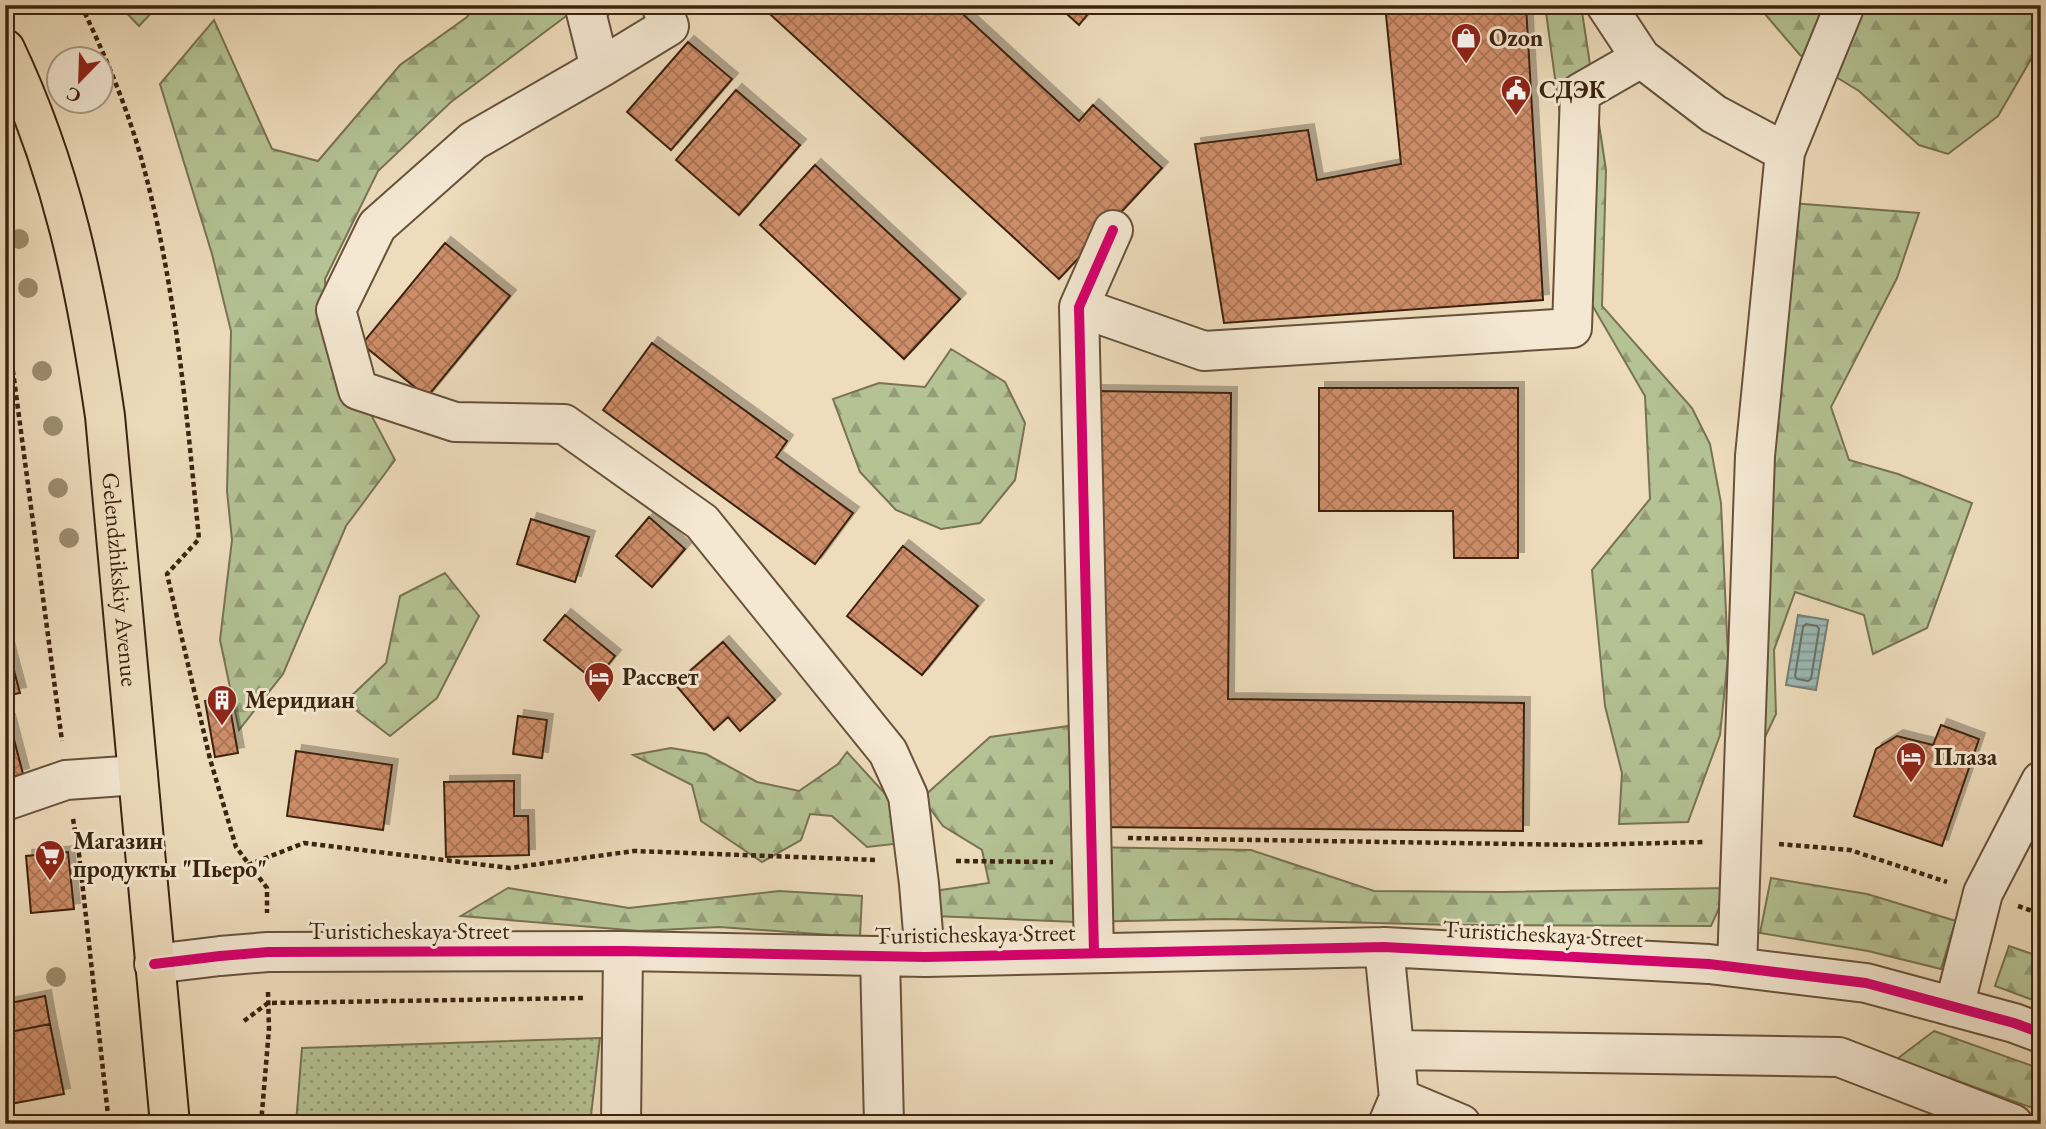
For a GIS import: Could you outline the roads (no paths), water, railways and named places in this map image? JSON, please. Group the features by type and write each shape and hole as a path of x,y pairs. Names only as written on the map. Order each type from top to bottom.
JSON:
{"main road":[{"name":"Gelendzhikskiy Avenue","path":"5,49 23,88 60,190 92,328 105,416 170,1124"}],"street":[{"path":"591,5 586,12 600,68"},
{"path":"661,5 669,26 472,141 377,226 336,310 358,390 455,422 564,424 702,522 888,752 908,796 925,957"},
{"path":"1606,5 1642,58 1714,114 1785,152"},
{"path":"1737,967 1755,456 1785,152 1845,5"},
{"path":"1080,307 1204,351 1572,328 1580,93 1642,58"},
{"path":"1094,953 1080,307 1113,230"},
{"path":"5,802 66,780 138,775"},
{"path":"1954,1007 1983,893 2041,781"},
{"path":"1384,947 1395,1050 1393,1111 1461,1124"},
{"name":"Turisticheskaya Street","path":"154,964 268,952 623,951 925,957 1384,947 1737,967 1866,982 2041,1033"},
{"path":"621,1124 623,951"},
{"path":"880,957 884,1124"},
{"path":"1395,1050 1839,1058 2013,1124"}],"water":[{"path":"1798,615 1828,620 1816,690 1786,685"}],"place":[{"name":"Ozon","path":"1466,65"},
{"name":"СДЭК","path":"1516,117"},
{"name":"Рассвет","path":"599,704"},
{"name":"Меридиан","path":"222,727"},
{"name":"Плаза","path":"1911,784"},
{"name":"Магазин продукты \"Пьеро\"","path":"50,882"}]}
